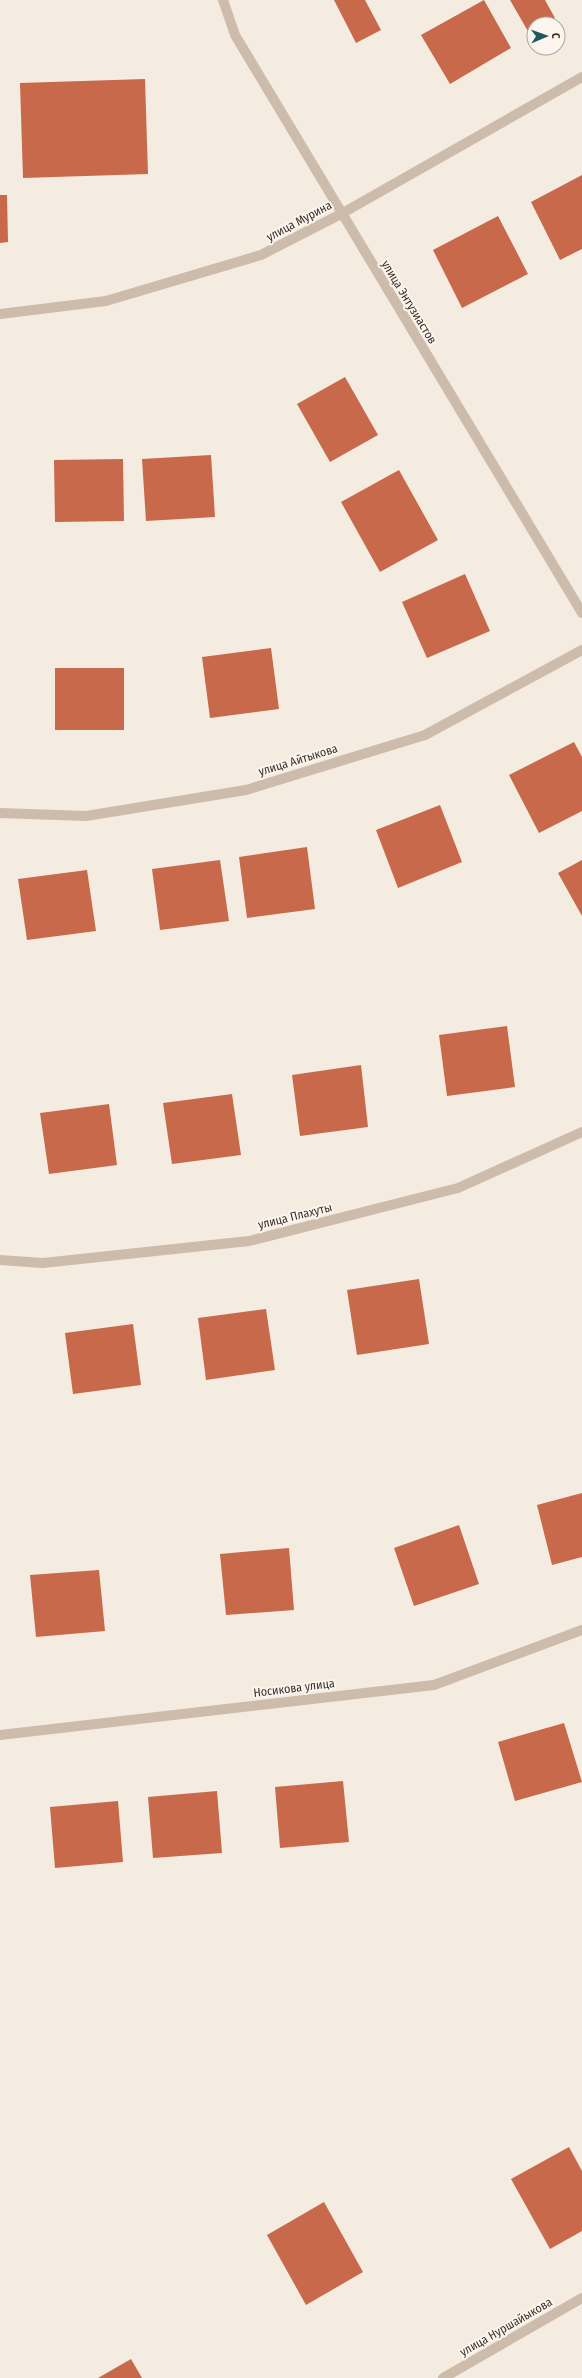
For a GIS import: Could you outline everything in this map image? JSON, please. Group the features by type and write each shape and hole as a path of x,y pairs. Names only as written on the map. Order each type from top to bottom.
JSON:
{"street":[{"name":"улица Энтузиастов","path":"223,0 235,36 582,613"},
{"name":"улица Мурина","path":"0,314 106,300 261,255 341,214 582,76"},
{"name":"улица Айтыкова","path":"0,813 86,816 246,790 425,735 582,650"},
{"name":"улица Плахуты","path":"0,1260 43,1263 249,1241 458,1188 582,1132"},
{"name":"Носикова улица","path":"0,1735 434,1685 582,1630"},
{"name":"улица Нуршайыкова","path":"443,2378 582,2298"}],"building":[{"path":"334,0 365,0 381,30 356,43"},
{"path":"484,0 511,48 450,84 421,35"},
{"path":"510,0 545,0 554,16 526,16 526,28"},
{"path":"145,79 148,174 23,178 20,83"},
{"path":"582,175 582,249 560,260 531,202"},
{"path":"0,195 7,195 8,242 0,243"},
{"path":"498,216 528,274 462,308 433,250"},
{"path":"345,377 378,435 330,462 297,404"},
{"path":"211,455 215,517 146,521 142,459"},
{"path":"123,459 124,521 55,522 54,460"},
{"path":"399,470 438,540 380,572 341,502"},
{"path":"465,574 490,631 427,658 402,602"},
{"path":"271,648 279,709 210,718 202,657"},
{"path":"55,668 124,668 124,730 55,730"},
{"path":"574,742 582,757 582,811 539,833 509,775"},
{"path":"440,805 462,862 398,888 376,830"},
{"path":"307,847 315,909 247,918 239,857"},
{"path":"220,860 229,921 160,930 152,869"},
{"path":"582,860 582,916 558,873"},
{"path":"87,870 96,931 27,940 18,879"},
{"path":"507,1026 515,1087 447,1096 439,1035"},
{"path":"361,1065 368,1127 300,1136 292,1075"},
{"path":"232,1094 241,1155 172,1164 163,1103"},
{"path":"109,1104 117,1165 49,1174 40,1113"},
{"path":"419,1279 429,1344 357,1355 347,1290"},
{"path":"266,1309 275,1370 206,1380 198,1318"},
{"path":"133,1324 141,1385 73,1394 65,1333"},
{"path":"582,1493 582,1557 552,1565 537,1505"},
{"path":"459,1525 479,1584 414,1606 394,1548"},
{"path":"289,1548 294,1610 226,1615 220,1554"},
{"path":"99,1570 105,1631 36,1637 30,1575"},
{"path":"564,1723 582,1782 515,1801 498,1742"},
{"path":"343,1781 349,1842 280,1848 275,1787"},
{"path":"217,1791 222,1853 153,1858 148,1797"},
{"path":"118,1801 123,1862 55,1868 50,1807"},
{"path":"569,2147 582,2171 582,2231 550,2249 511,2179"},
{"path":"324,2202 363,2272 306,2305 267,2235"},
{"path":"131,2359 142,2378 98,2378"}]}
